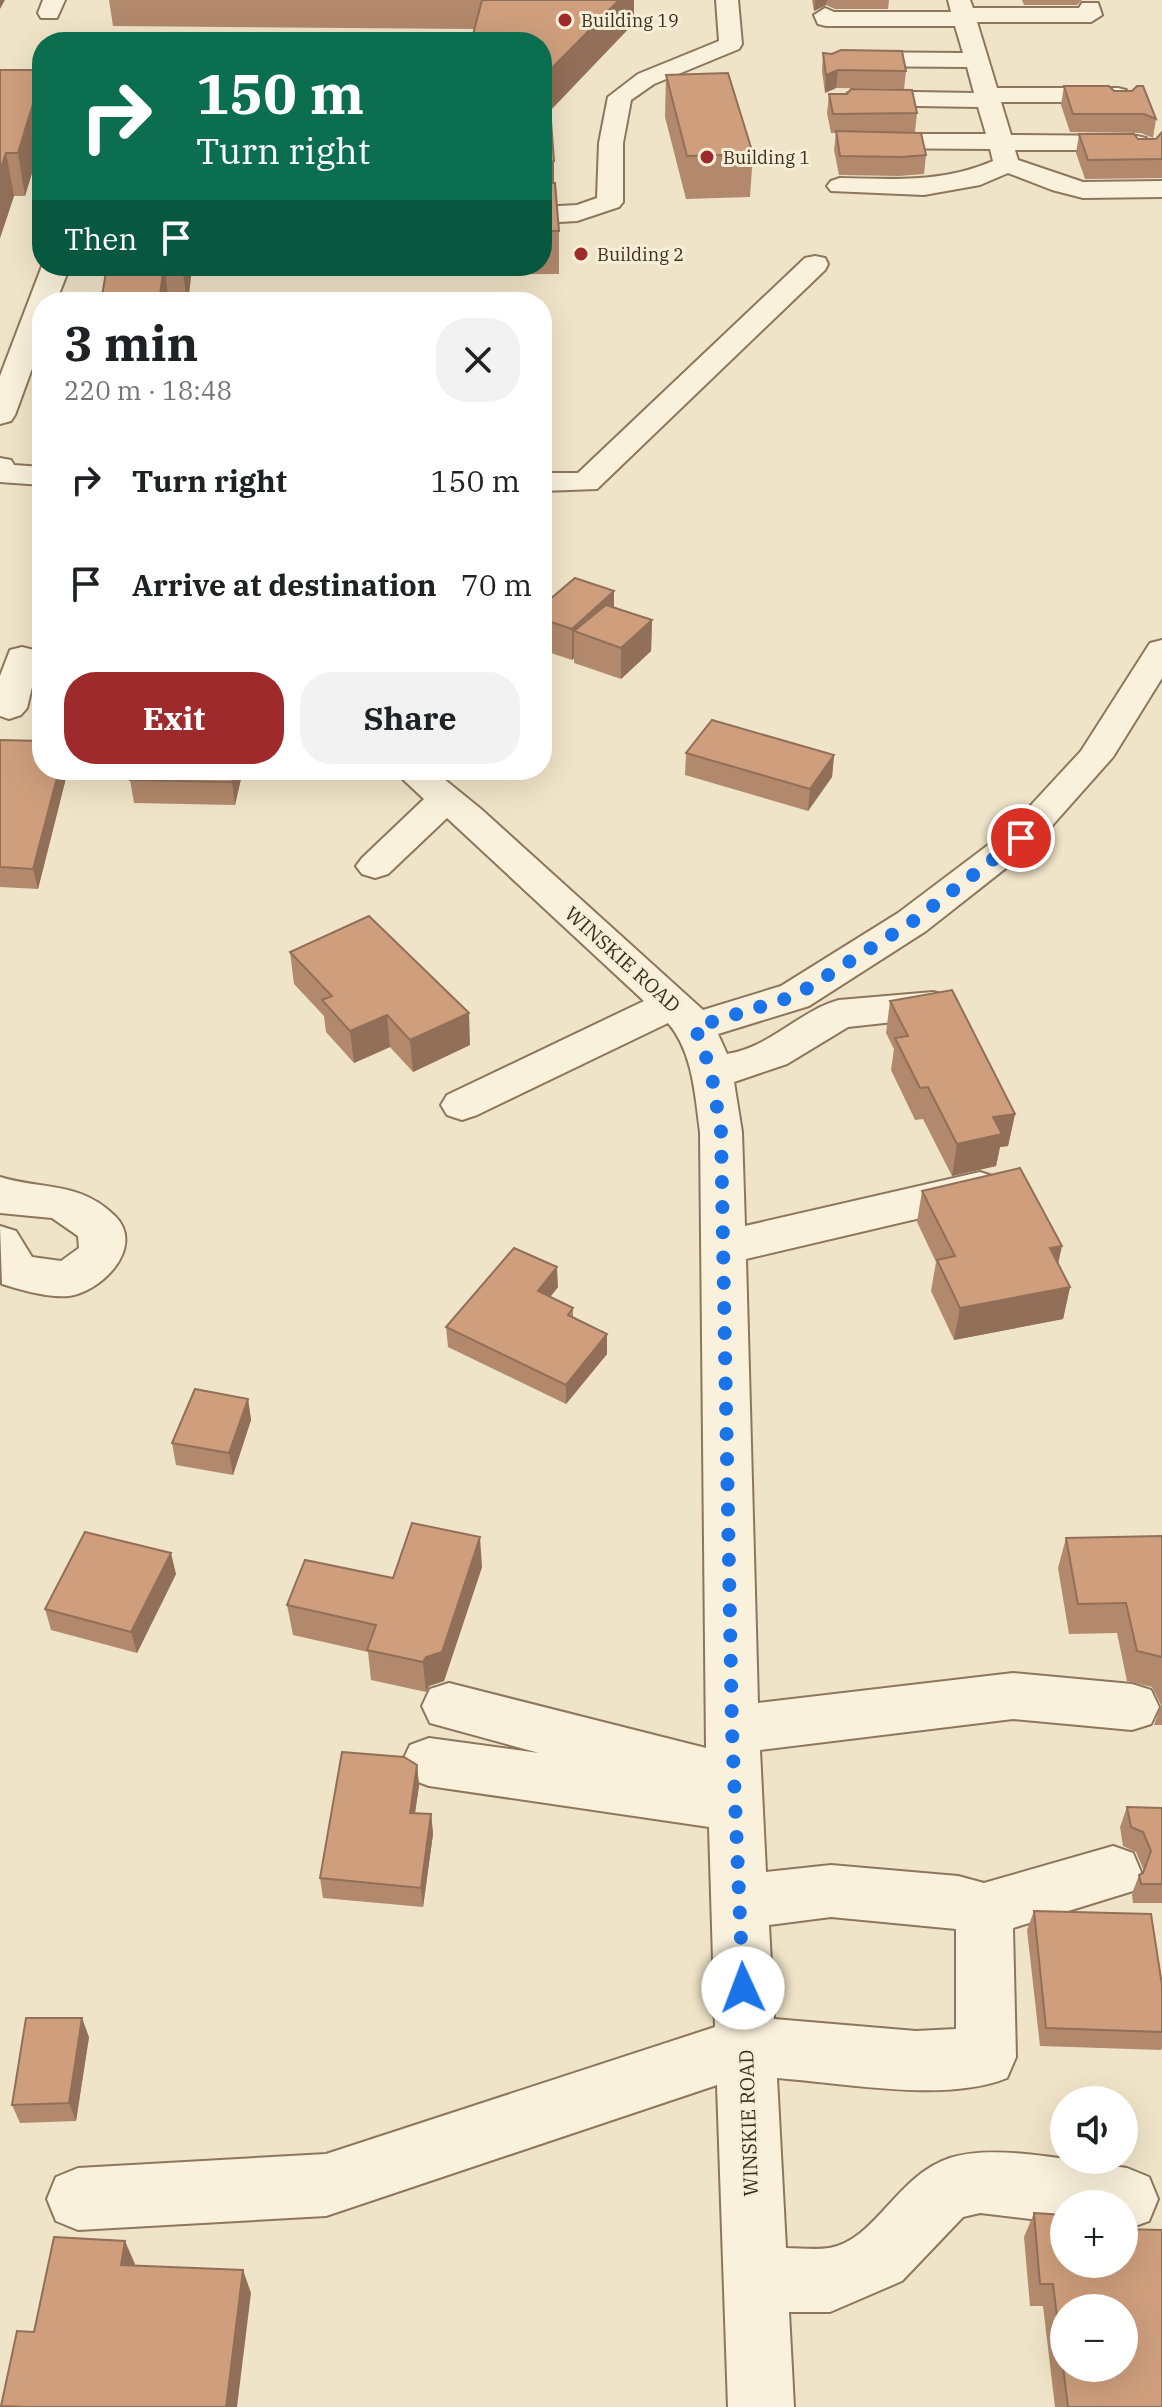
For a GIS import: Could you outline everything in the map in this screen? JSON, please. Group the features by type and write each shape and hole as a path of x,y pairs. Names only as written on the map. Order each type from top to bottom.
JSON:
{"street":[{"path":"552,215 566,216 610,202 611,143 620,97 646,79 731,44 727,0"},
{"path":"825,15 826,19 962,11 1091,15 1090,8"},
{"path":"962,11 1004,152 1061,185 1083,190 1162,189"},
{"path":"829,63 830,58 976,60"},
{"path":"835,98 1118,95 1120,102"},
{"path":"840,141 1004,152 1140,142"},
{"path":"840,186 924,187 971,180 1004,152"},
{"path":"552,482 586,482 815,264"},
{"path":"0,415 32,329"},
{"path":"0,467 5,474 32,475"},
{"path":"462,1105 693,1035 795,996 912,922 1021,838 1095,757 1162,650"},
{"path":"17,708 22,657"},
{"path":"375,866 429,784"},
{"name":"WINSKIE ROAD","path":"429,784 693,1035 721,1132 734,1772 761,2407"},
{"path":"693,1035 743,1066 772,1054 839,1014 933,1006"},
{"path":"723,1248 1010,1182"},
{"path":"0,1243 18,1272 68,1279 102,1255 100,1228 61,1202 3,1204"},
{"path":"429,1762 734,1772 1013,1696 1132,1707"},
{"path":"449,1706 734,1772"},
{"path":"740,1902 831,1891 958,1903 984,1910 1113,1872"},
{"path":"78,2199 326,2185 745,2046 916,2060 986,2057 984,1910"},
{"path":"755,2280 830,2280 880,2259 934,2200 950,2189 980,2182 1050,2190"}],"building":[{"path":"482,0 619,0 552,68 552,32 474,32"},
{"path":"841,50 902,51 906,71 838,70 826,75 823,53 832,54"},
{"path":"0,70 32,70 32,107 18,153 6,153 0,170"},
{"path":"728,73 753,154 687,156 666,75"},
{"path":"1064,86 1109,86 1114,91 1132,91 1137,86 1143,86 1156,119 1144,114 1073,114"},
{"path":"851,89 912,90 917,113 833,114 829,94 847,94"},
{"path":"836,131 921,133 926,155 840,156"},
{"path":"1162,132 1162,159 1088,160 1079,134 1134,134 1138,139 1156,139"},
{"path":"552,183 555,183 559,231 552,231"},
{"path":"105,276 163,276 160,292 103,292"},
{"path":"575,578 614,591 572,629 552,622 552,598"},
{"path":"606,605 652,620 621,648 574,631"},
{"path":"712,720 834,755 810,789 686,753"},
{"path":"0,740 32,741 32,780 56,780 33,869 0,867"},
{"path":"130,780 232,780 232,782"},
{"path":"369,916 469,1013 410,1040 387,1015 350,1031 322,1000 332,996 290,952"},
{"path":"952,990 1015,1114 993,1117 1002,1134 957,1144 928,1087 920,1088 895,1038 908,1036 890,1001"},
{"path":"1020,1168 1062,1246 1050,1248 1070,1287 960,1308 937,1260 955,1256 922,1191"},
{"path":"514,1248 557,1267 538,1291 573,1308 568,1315 607,1334 566,1385 446,1327"},
{"path":"195,1389 248,1399 229,1453 172,1443"},
{"path":"412,1523 480,1537 442,1652 426,1657 423,1662 367,1650 376,1625 287,1605 305,1560 393,1578"},
{"path":"85,1532 171,1553 131,1632 45,1609"},
{"path":"1162,1536 1162,1657 1137,1651 1126,1603 1078,1604 1066,1538"},
{"path":"342,1752 404,1757 417,1765 410,1813 431,1814 421,1888 320,1878"},
{"path":"1127,1807 1162,1808 1162,1884 1141,1884 1139,1875 1143,1873 1151,1851 1143,1832 1131,1827"},
{"path":"1034,1911 1151,1914 1162,1985 1162,2032 1046,2028"},
{"path":"26,2018 82,2018 69,2103 12,2105"},
{"path":"1034,2213 1050,2214 1050,2278 1138,2278 1138,2229 1162,2230 1162,2407 1068,2407 1065,2382 1138,2382 1138,2294 1054,2294 1053,2284 1040,2284"},
{"path":"54,2237 125,2241 121,2265 243,2270 226,2407 1,2406 17,2331 34,2332"}],"place":[{"name":"Building 19","path":"565,20"},
{"name":"Building 1","path":"707,157"},
{"name":"Building 2","path":"581,254"}],"route":[{"path":"743,1988 732,1730 721,1132 711,1071 695,1027 795,996 912,922 1021,838"}]}
